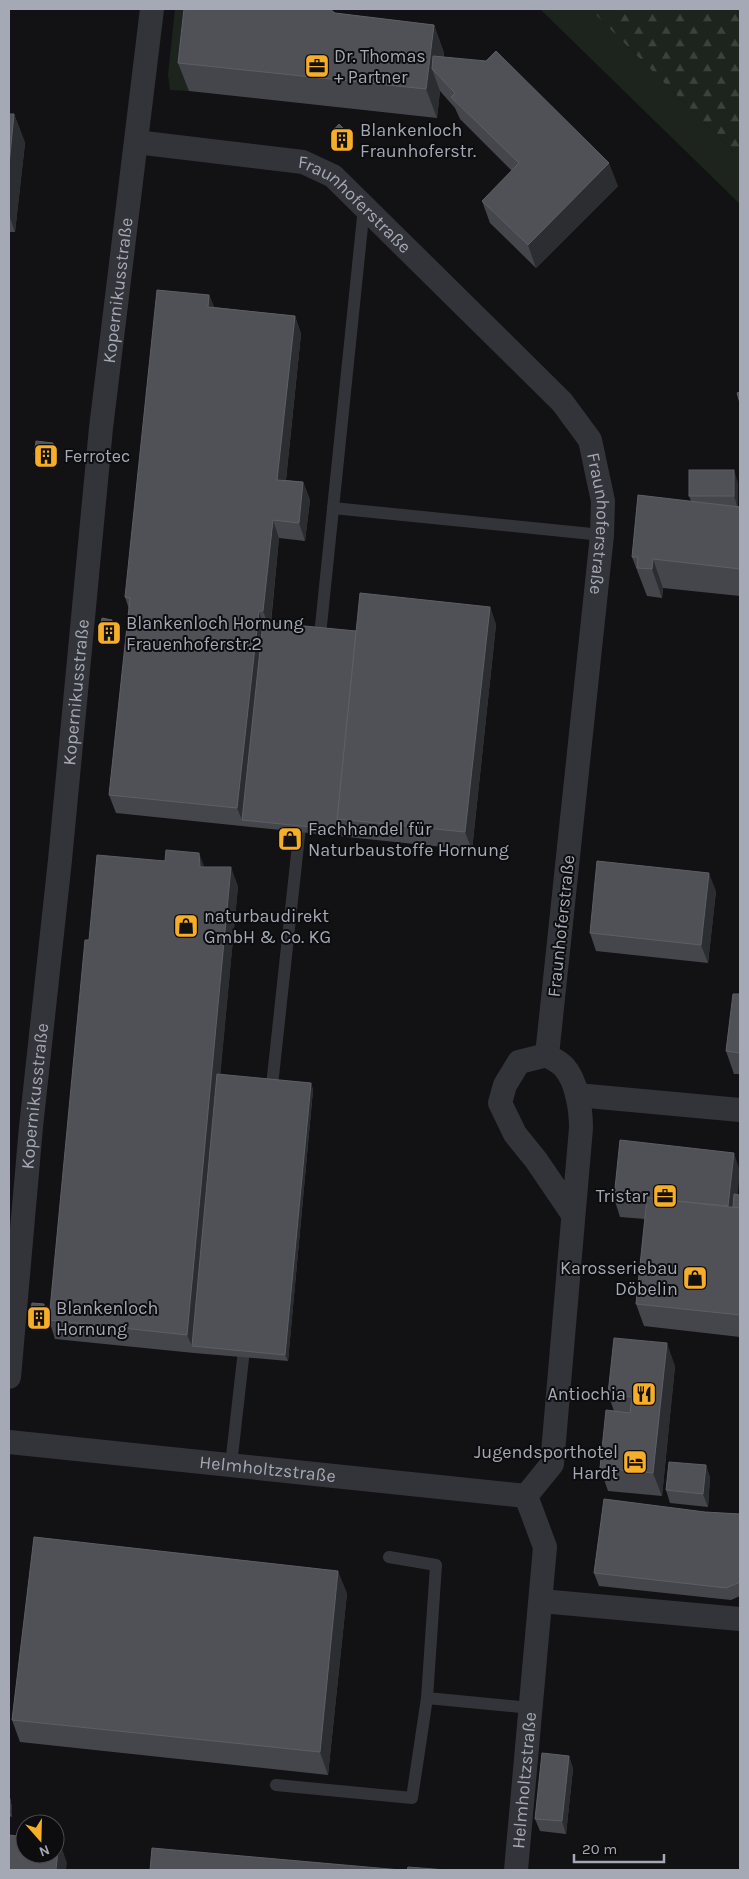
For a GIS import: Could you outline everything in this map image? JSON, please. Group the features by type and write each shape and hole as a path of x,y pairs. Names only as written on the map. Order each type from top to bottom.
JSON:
{"street":[{"name":"Kopernikusstraße","path":"9,1377 30,1127 60,860 101,428 152,9"},
{"name":"Fraunhoferstraße","path":"136,142 303,162 333,176 562,402 590,440 603,501 602,535 547,1055"},
{"path":"526,1496 552,1464 581,1110 577,1094 564,1067 547,1055 519,1062 505,1085 500,1104 515,1134 536,1160 572,1213"},
{"path":"577,1094 740,1110"},
{"name":"Helmholtzstraße","path":"9,1442 526,1496 545,1547 516,1870"},
{"path":"541,1601 740,1619"}],"lane":[{"path":"318,653 364,207"},
{"path":"333,508 602,535"},
{"path":"269,1110 302,802"},
{"path":"232,1465 246,1329"},
{"path":"276,1785 412,1798 427,1698 436,1564 389,1557"},
{"path":"427,1698 531,1708"}],"green space":[{"path":"175,9 198,9 189,91 170,90 168,75"},
{"path":"540,9 590,9 740,158 740,204"},
{"path":"590,9 740,9 740,158"}],"building":[{"name":"Dr. Thomas + Partner","path":"184,9 330,9 335,13 434,25 426,89 178,63"},
{"path":"496,51 609,163 528,245 482,201 519,163 451,97 455,93 432,69 433,56 486,61"},
{"path":"9,114 14,114 9,165"},
{"path":"339,124 349,134 340,143 331,133"},
{"path":"157,290 209,295 208,307 295,316 277,480 303,482 299,523 273,520 263,611 259,611 237,808 109,795 130,598 125,597"},
{"path":"740,392 740,403 737,393"},
{"path":"36,441 53,443 51,457 34,455"},
{"path":"689,470 734,470 734,496 689,496"},
{"path":"638,495 740,507 740,569 653,559 652,569 637,568 638,557 632,557"},
{"path":"360,593 490,607 465,832 337,819"},
{"path":"102,618 112,620 111,634 100,632"},
{"path":"263,622 356,631 337,819 341,830 242,820"},
{"path":"166,850 199,853 200,867 231,867 187,1335 49,1320 85,940 89,940 97,855 165,861"},
{"path":"597,861 709,873 701,945 590,933"},
{"path":"733,994 740,994 740,1053 726,1051"},
{"path":"217,1074 311,1083 285,1355 192,1346"},
{"path":"620,1140 734,1153 728,1206 647,1198 647,1202 614,1198"},
{"path":"734,1194 740,1195 740,1208 733,1207"},
{"name":"Karosseriebau Döbelin","path":"647,1198 740,1208 740,1315 636,1304"},
{"path":"32,1303 44,1304 42,1320 30,1319"},
{"path":"614,1338 667,1343 653,1473 600,1468 606,1410 630,1413 632,1397 608,1394"},
{"path":"669,1462 706,1465 703,1494 666,1490"},
{"path":"604,1499 705,1512 740,1514 740,1582 726,1588 594,1573"},
{"path":"34,1537 338,1571 320,1752 12,1720"},
{"path":"542,1753 569,1756 562,1821 535,1819"},
{"path":"9,1835 15,1836 15,1864 57,1864 56,1870 9,1870"},
{"path":"152,1848 401,1870 150,1870"},
{"path":"408,1867 446,1870 407,1870"}],"place":[{"name":"Dr. Thomas + Partner","path":"317,66"},
{"name":"Blankenloch Fraunhoferstr.","path":"342,140"},
{"name":"Ferrotec","path":"46,456"},
{"name":"Blankenloch Hornung Frauenhoferstr.2","path":"109,633"},
{"name":"Fachhandel für Naturbaustoffe Hornung","path":"290,839"},
{"name":"naturbaudirekt GmbH & Co. KG","path":"186,926"},
{"name":"Tristar","path":"665,1196"},
{"name":"Karosseriebau Döbelin","path":"695,1278"},
{"name":"Blankenloch Hornung","path":"39,1318"},
{"name":"Antiochia","path":"644,1394"},
{"name":"Jugendsporthotel Hardt","path":"635,1462"}]}
